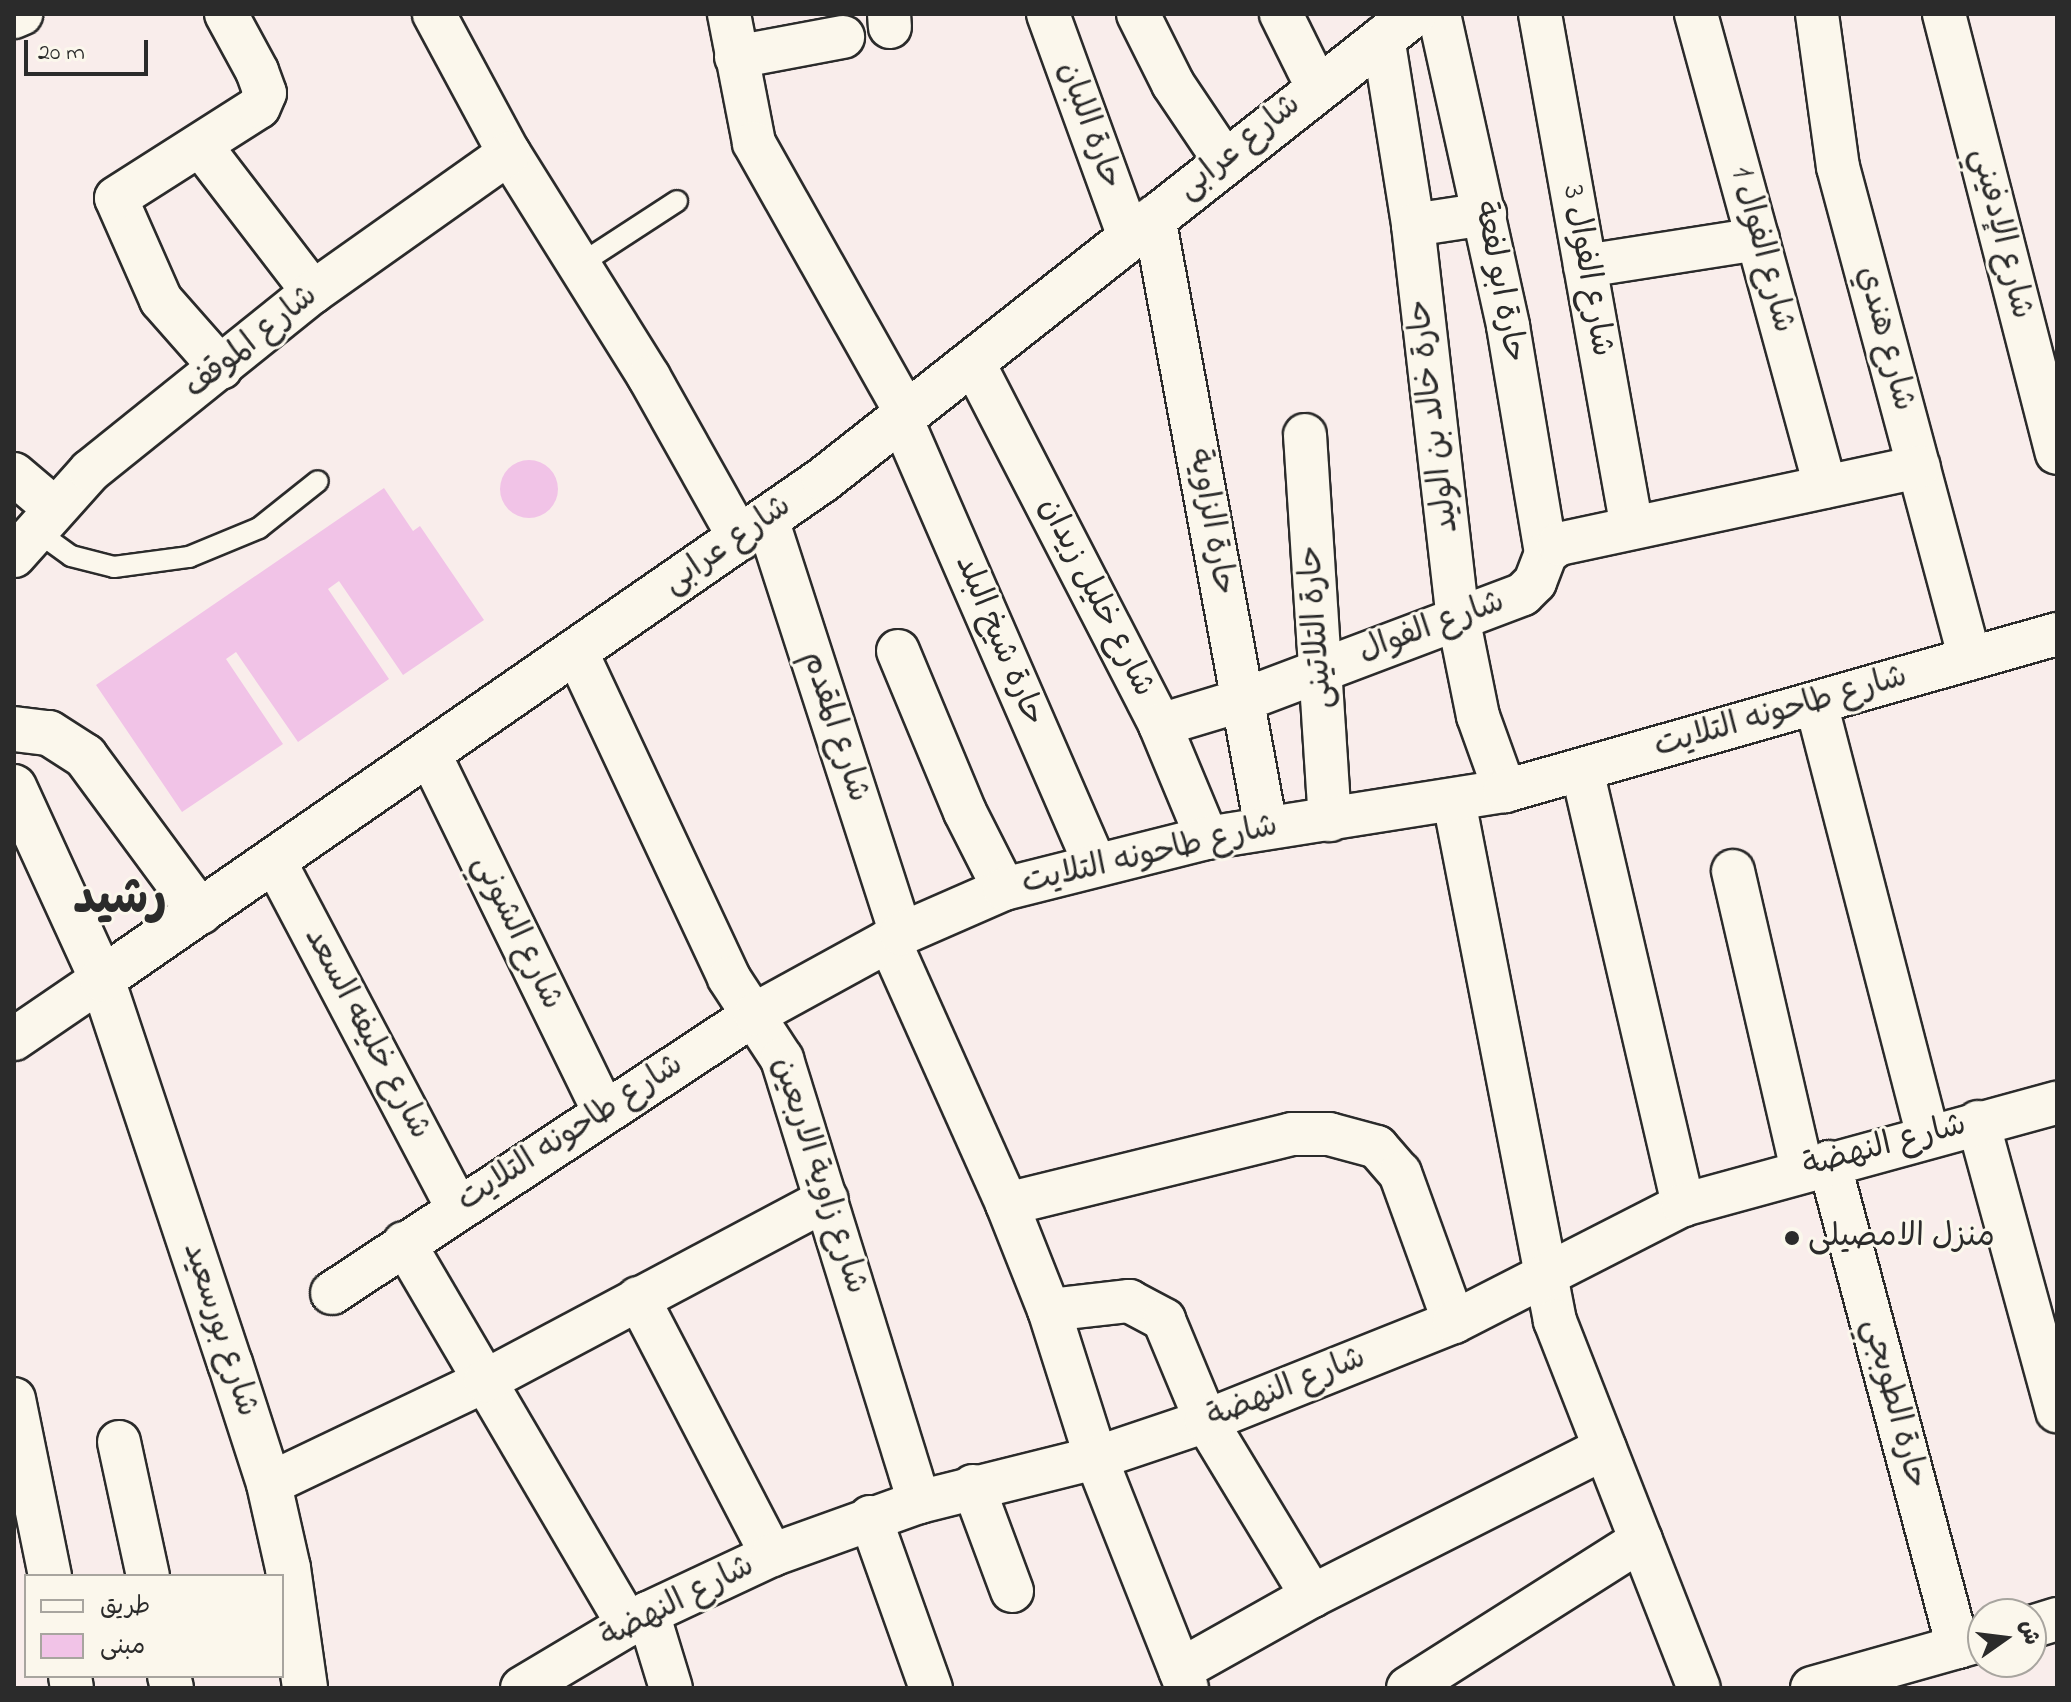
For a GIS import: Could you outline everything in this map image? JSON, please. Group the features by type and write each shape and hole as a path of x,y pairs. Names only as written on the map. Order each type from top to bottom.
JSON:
{"street":[{"path":"14,17 21,14"},
{"path":"221,368 161,300 116,198 246,119 259,107 265,93 226,14"},
{"name":"شارع المقدم","path":"434,14 509,153 753,529 895,937 1049,1310 1096,1458 1184,1679"},
{"name":"حارة شيخ البلد","path":"729,14 754,143 904,416 1095,864"},
{"name":"حارة اللبان","path":"1048,14 1142,227"},
{"path":"1138,14 1173,84 1224,160"},
{"path":"1281,14 1317,87"},
{"name":"شارع الفوال 3","path":"1540,14 1632,528"},
{"name":"شارع الفوال 1","path":"1696,14 1825,487"},
{"name":"شارع هندي","path":"1817,14 1838,167 1970,659"},
{"name":"شارع الإدفيني","path":"1944,14 2045,362 2057,453"},
{"name":"شارع عرابى","path":"14,1039 753,529 973,362 1317,87 1410,20"},
{"name":"حارة ابو لفعة","path":"1410,20 1485,214 1546,553"},
{"name":"حارة خالد بن الوليد","path":"1410,20 1413,225 1458,617 1478,716 1505,791"},
{"path":"736,57 843,37"},
{"path":"201,146 313,292"},
{"name":"شارع الموقف","path":"34,531 90,471 313,292 509,153"},
{"path":"1413,225 1485,214"},
{"name":"حارة الزاوية","path":"1142,227 1243,700 1266,828"},
{"path":"1585,266 1758,239"},
{"name":"شارع خليل زيدان","path":"973,362 1160,725 1207,838"},
{"name":"حارة التلاتينى","path":"1305,435 1330,820"},
{"path":"1546,553 1559,544 1919,467"},
{"path":"14,474 34,531"},
{"name":"شارع الفوال","path":"1160,725 1243,700 1530,589 1546,553"},
{"name":"شارع طاحونه التلايت","path":"332,1293 457,1207 755,1014 895,937 1004,889 1207,838 1505,791 2057,634"},
{"name":"شارع زاوية الاربعين","path":"576,651 729,978 782,1059 919,1502"},
{"path":"898,651 959,798 1004,889"},
{"path":"1816,703 1928,1135"},
{"path":"14,729 49,733 85,756 200,912"},
{"name":"شارع الشوني","path":"429,753 604,1112"},
{"path":"1582,770 1683,1205"},
{"name":"شارع بورسعيد","path":"14,787 102,979 269,1484 288,1568 305,1688"},
{"path":"1454,801 1555,1321 1699,1688"},
{"name":"شارع خليفه السعد","path":"274,860 457,1207"},
{"name":"حارة الطوبجي","path":"1733,871 1816,1166 1967,1634"},
{"name":"شارع النهضة","path":"522,1688 638,1619 772,1555 870,1517 973,1486 1096,1458 1206,1421 1454,1322 1683,1205 1928,1135 2057,1103"},
{"path":"1978,1122 2057,1411"},
{"path":"1007,1204 1292,1134 1329,1134 1377,1147 1400,1173 1454,1322"},
{"path":"269,1484 485,1381 827,1199"},
{"path":"404,1243 485,1381 638,1619 671,1688"},
{"path":"638,1298 772,1555"},
{"path":"1049,1310 1129,1301 1148,1307 1164,1320 1206,1421 1312,1596"},
{"path":"14,1399 50,1574"},
{"path":"119,1442 148,1574"},
{"path":"1184,1679 1312,1596 1605,1448"},
{"path":"973,1486 1012,1591"},
{"path":"870,1517 931,1688"},
{"path":"1408,1688 1641,1540"},
{"path":"1812,1688 1967,1644"}],"lane":[{"path":"579,265 677,201"},
{"path":"34,531 71,556 114,567 189,557 259,528 318,481"}],"building":[{"path":"529,460 550,468 558,489 550,510 529,518 508,510 500,489 508,468"},
{"path":"384,488 413,531 420,526 484,620 403,675 339,581 328,589 389,679 298,742 236,652 226,659 283,744 182,812 96,685"}],"place":[{"name":"منزل الامصيلى","path":"1792,1238"}],"district":[{"name":"رشيد","path":"120,901"}]}
